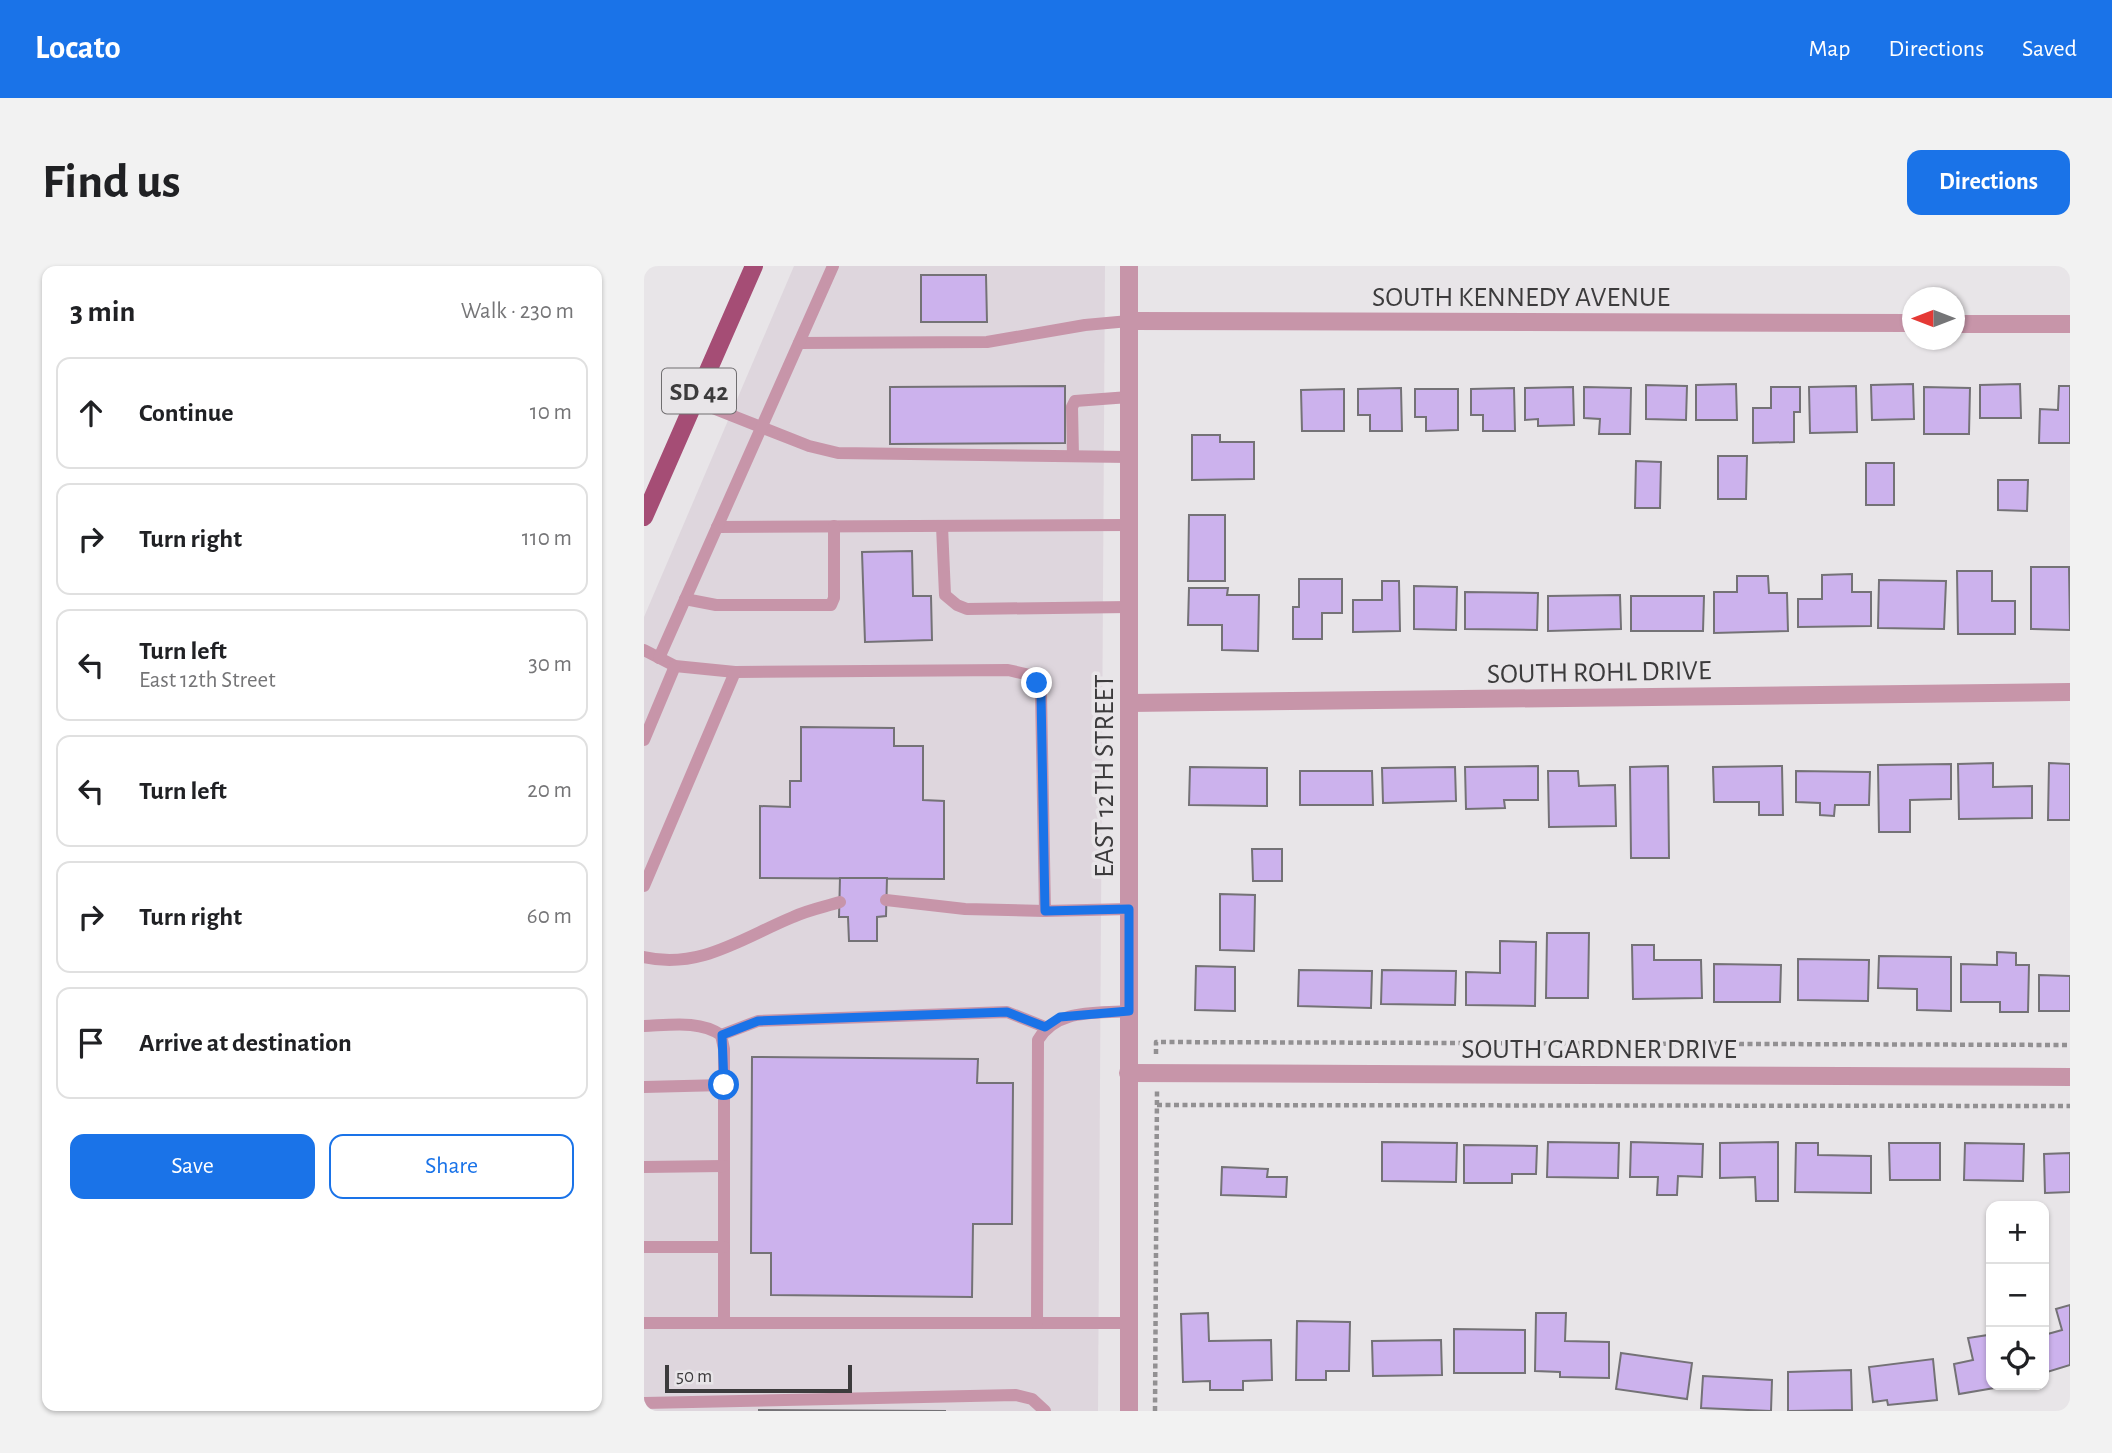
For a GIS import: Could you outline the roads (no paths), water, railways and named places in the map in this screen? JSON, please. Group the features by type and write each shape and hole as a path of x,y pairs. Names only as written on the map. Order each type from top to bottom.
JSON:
{"main road":[{"name":"SD 42","path":"644,517 754,266"}],"street":[{"name":"EAST 12TH STREET","path":"1129,266 1129,1411"},
{"name":"SOUTH KENNEDY AVENUE","path":"1129,321 1902,323"},
{"path":"1965,324 2070,324"},
{"name":"SOUTH ROHL DRIVE","path":"1129,703 2070,692"},
{"name":"SOUTH GARDNER DRIVE","path":"1128,1073 2070,1077"}],"lane":[{"path":"659,658 833,266"},
{"path":"799,343 987,342 1085,325 1129,321"},
{"path":"1073,457 1072,407 1075,401 1129,397"},
{"path":"695,401 808,446 838,453 1129,457"},
{"path":"717,527 1129,525"},
{"path":"685,599 716,605 831,605 834,598 834,526"},
{"path":"942,526 945,595 957,606 967,609 1129,607"},
{"path":"644,650 675,666 735,671 1008,670 1030,676 1041,694 1045,911"},
{"path":"644,740 675,666"},
{"path":"644,886 735,671"},
{"path":"886,900 965,909 1129,909"},
{"path":"644,957 658,960 704,956 738,944 793,916 840,902"},
{"path":"1037,1323 1038,1040 1045,1027 1060,1017 1129,1011"},
{"path":"722,1035 758,1021 1007,1012 1045,1027"},
{"path":"644,1026 696,1025 710,1027 722,1035"},
{"path":"722,1035 724,1323"},
{"path":"644,1087 724,1085"},
{"path":"644,1167 724,1166"},
{"path":"644,1247 724,1247"},
{"path":"644,1324 1129,1323"},
{"path":"644,1403 720,1406 1016,1395 1032,1399 1045,1411"}]}
